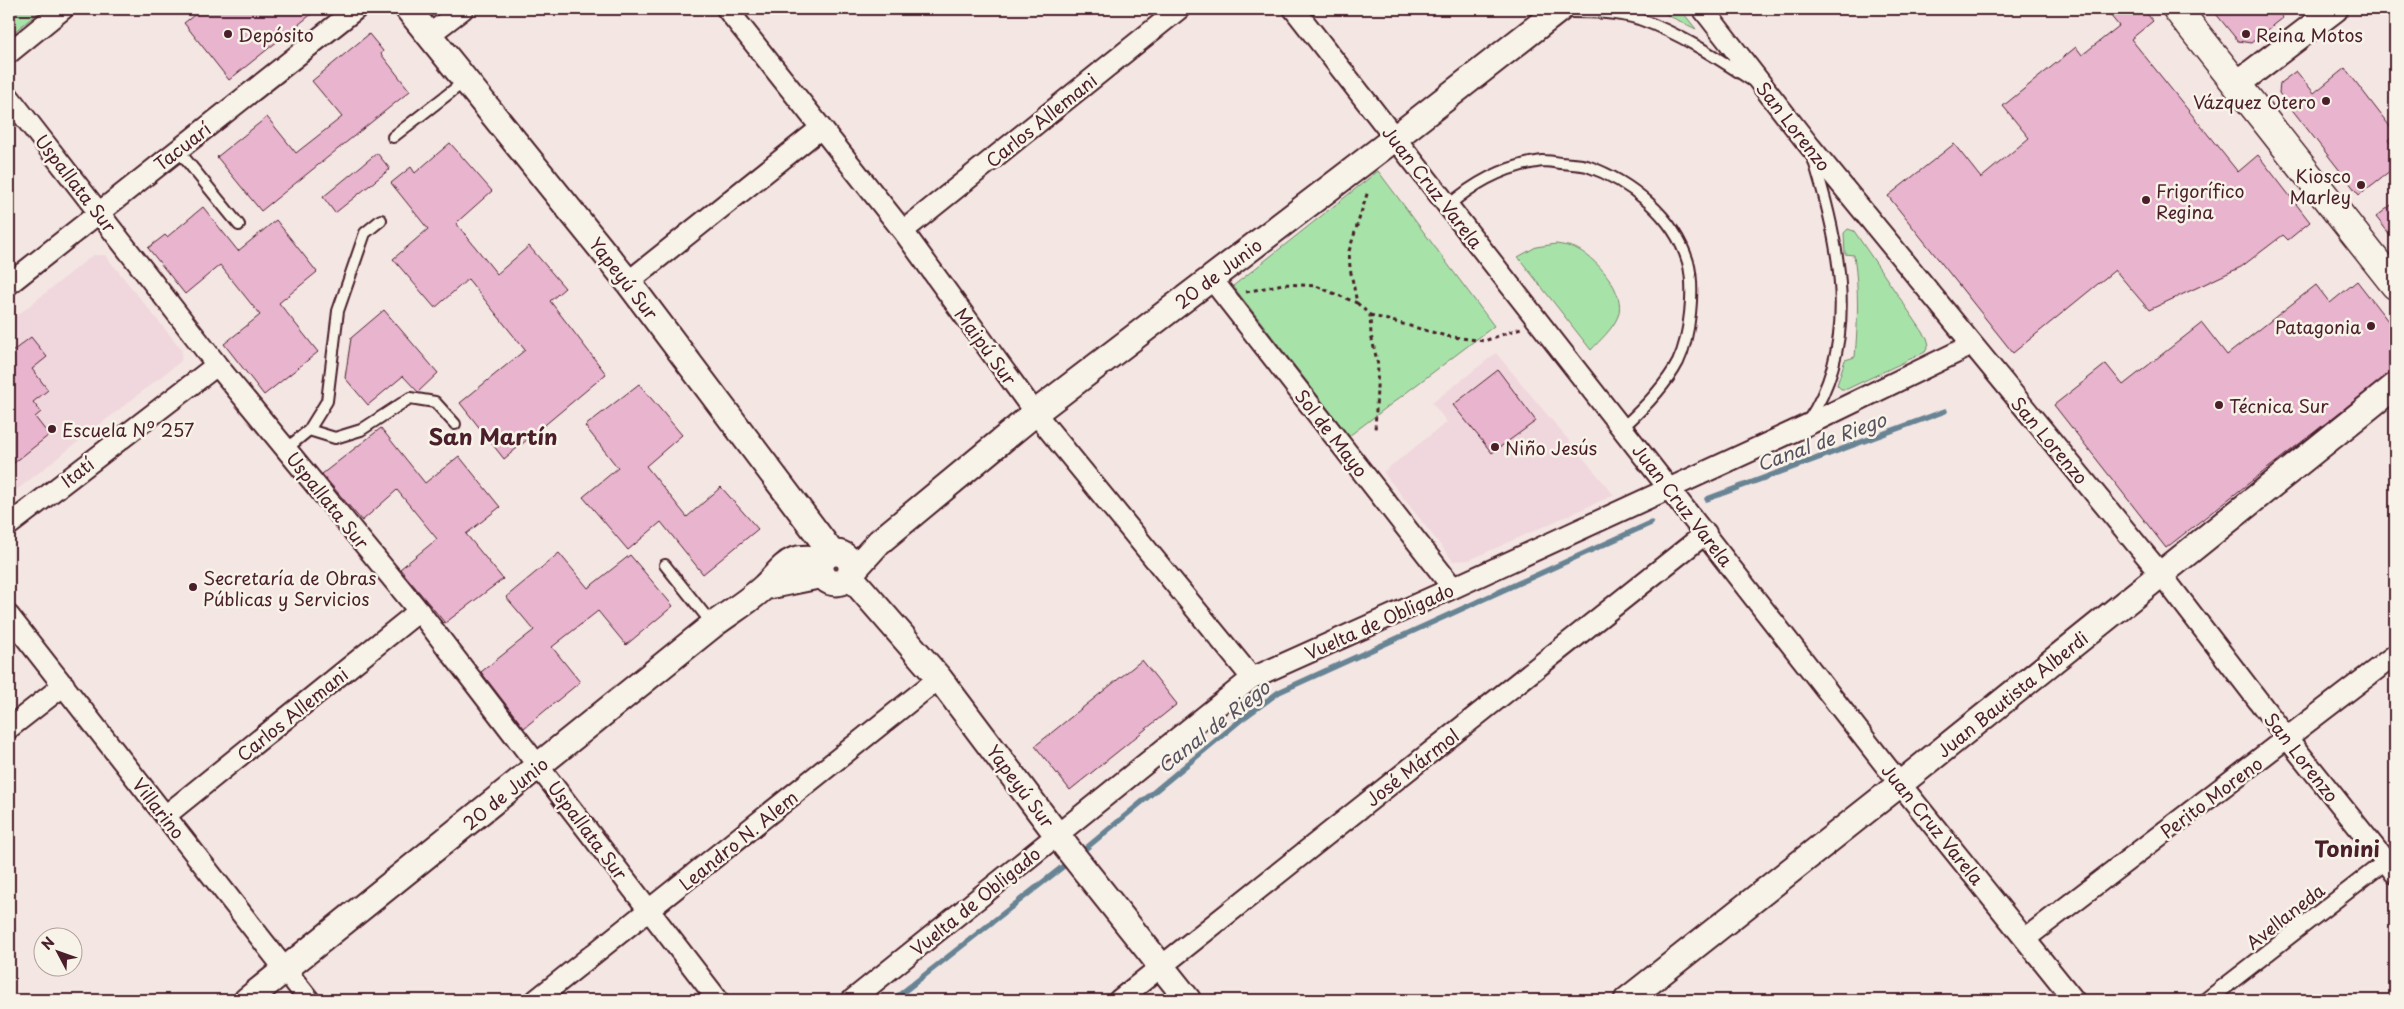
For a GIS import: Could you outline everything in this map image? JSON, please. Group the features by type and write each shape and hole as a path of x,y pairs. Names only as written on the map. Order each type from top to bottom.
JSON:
{"main road":[{"path":"2177,9 2395,285"}],"street":[{"path":"9,53 63,9"},
{"name":"Tacuarí","path":"9,284 356,9"},
{"name":"Yapeyú Sur","path":"408,9 628,282 837,565 939,678 1082,867 1188,1000"},
{"path":"429,35 463,9"},
{"name":"Maipú Sur","path":"727,9 903,232 1035,412 1252,678"},
{"name":"Carlos Allemani","path":"903,232 1179,9"},
{"name":"Juan Cruz Varela","path":"1294,9 1900,784 2026,938 2074,1000"},
{"name":"San Lorenzo","path":"1703,9 1808,144 1972,346 2162,574 2287,738 2390,867"},
{"path":"2237,84 2335,9"},
{"name":"20 de Junio","path":"247,1000 713,625 764,587 778,570 787,563 808,557 837,565 879,542 1035,412 1218,287 1395,138 1558,11"},
{"name":"Uspallata Sur","path":"9,97 217,365 418,611 539,765 718,1000"},
{"path":"628,282 821,128"},
{"name":"Sol de Mayo","path":"1218,287 1453,588"},
{"name":"Vuelta de Obligado","path":"852,1000 1062,841 1252,678 1805,426 1972,346"},
{"name":"Itatí","path":"9,525 217,365"},
{"name":"Juan Bautista Alberdi","path":"1627,1000 1900,784 2395,386"},
{"name":"José Mármol","path":"1118,1000 1706,534"},
{"name":"Carlos Allemani","path":"165,816 418,611"},
{"name":"Villarino","path":"9,616 309,1000"},
{"name":"Perito Moreno","path":"2026,938 2395,655"},
{"name":"Leandro N. Alem","path":"536,1000 939,678"},
{"path":"9,728 64,685"},
{"name":"Avellaneda","path":"2207,1000 2390,867"}],"lane":[{"path":"1558,11 1610,14 1638,19 1680,37 1764,88"},
{"path":"393,137 465,80"},
{"path":"1805,426 1822,400 1831,374 1840,334 1842,311 1827,204 1808,144"},
{"path":"178,150 239,225"},
{"path":"1448,206 1464,192 1498,172 1543,161 1586,166 1622,182 1651,204 1676,234 1688,262 1689,327 1678,361 1664,383 1622,428"},
{"path":"286,449 309,430 327,401 338,311 365,233 382,220"},
{"path":"309,430 336,438 361,430 410,398 435,402 455,424"},
{"path":"665,565 713,625"}],"path":[{"path":"1357,303 1350,268 1350,250 1368,191"},
{"path":"1218,287 1283,284 1316,286 1357,303 1370,315 1446,336 1484,341 1538,322"},
{"path":"1370,315 1371,335 1378,365 1375,432"}],"shaded area":[{"name":"Escuela Nº 257","path":"93,255 105,255 182,350 181,361 9,496 9,322"},
{"name":"Niño Jesús","path":"1496,353 1614,495 1469,560 1453,561 1383,472 1447,422 1432,403"}],"green space":[{"path":"9,9 43,9 9,36"},
{"path":"1645,9 1680,9 1696,29 1661,12"},
{"path":"1378,171 1494,326 1349,436 1233,286"},
{"path":"1848,229 1854,231 1927,338 1929,345 1925,352 1847,389 1841,389 1837,385 1845,360 1855,357 1857,332 1857,293 1854,255 1845,254 1844,233"},
{"path":"1556,244 1575,248 1591,259 1607,276 1614,286 1618,297 1620,307 1616,321 1591,350 1518,257 1536,247"}],"building":[{"name":"Depósito","path":"202,9 318,9 229,80 184,23"},
{"name":"Frigorífico Regina","path":"2105,9 2143,9 2153,21 2131,39 2238,172 2258,155 2310,222 2288,240 2283,235 2241,267 2149,310 2115,270 2013,353 1888,196 1954,144 1981,178 2029,138 2003,106 2076,47 2082,55 2119,26"},
{"path":"2212,9 2276,9 2283,18 2251,43 2238,41"},
{"path":"369,34 383,51 381,54 410,91 261,211 217,157 267,117 296,153 342,117 312,81"},
{"path":"2345,68 2395,133 2388,140 2395,149 2395,167 2359,195 2279,93 2280,83 2296,71 2314,93"},
{"path":"450,143 492,191 456,223 497,274 529,246 565,288 550,301 606,374 504,459 460,403 525,350 468,279 435,308 393,259 428,229 391,183 411,167 415,173"},
{"path":"377,153 390,169 335,213 323,197"},
{"path":"2395,202 2395,241 2376,217"},
{"path":"203,207 238,251 276,220 317,272 279,303 318,352 264,395 224,344 260,315 220,265 185,294 148,248 165,235 167,237"},
{"path":"2357,281 2395,330 2395,369 2166,548 2054,405 2106,364 2123,385 2202,323 2227,355 2316,285 2330,303"},
{"path":"384,310 438,373 418,392 403,376 368,405 345,378 351,338"},
{"name":"Escuela Nº 257","path":"31,337 47,357 32,369 48,390 33,402 41,412 35,417 49,435 9,467 9,354"},
{"path":"1498,370 1536,421 1492,453 1453,405"},
{"path":"639,384 682,435 646,466 687,517 721,487 758,529 703,574 661,522 628,550 583,497 618,468 585,426"},
{"path":"381,428 425,483 459,456 500,507 466,534 503,579 445,623 400,569 437,539 397,490 362,521 322,474"},
{"path":"559,553 588,588 630,555 673,606 626,645 598,611 552,647 580,682 524,728 481,672 534,630 506,597"},
{"path":"1142,660 1177,704 1070,790 1035,746"}],"waterway":[{"name":"Canal de Riego","path":"1707,499 1945,411"},
{"name":"Canal de Riego","path":"1079,854 1242,719 1279,692 1651,523"},
{"name":"Canal de Riego","path":"893,1000 1070,861"}],"place":[{"name":"Depósito","path":"228,34"},
{"name":"Reina Motos","path":"2246,34"},
{"name":"Vázquez Otero","path":"2326,101"},
{"name":"Kiosco Marley","path":"2361,185"},
{"name":"Frigorífico Regina","path":"2146,200"},
{"name":"Patagonia","path":"2371,326"},
{"name":"Técnica Sur","path":"2219,405"},
{"name":"Escuela Nº 257","path":"52,429"},
{"name":"Niño Jesús","path":"1495,447"},
{"name":"Secretaría de Obras Públicas y Servicios","path":"193,587"}],"district":[{"name":"San Martín","path":"493,435"},
{"name":"Tonini","path":"2347,847"}]}
